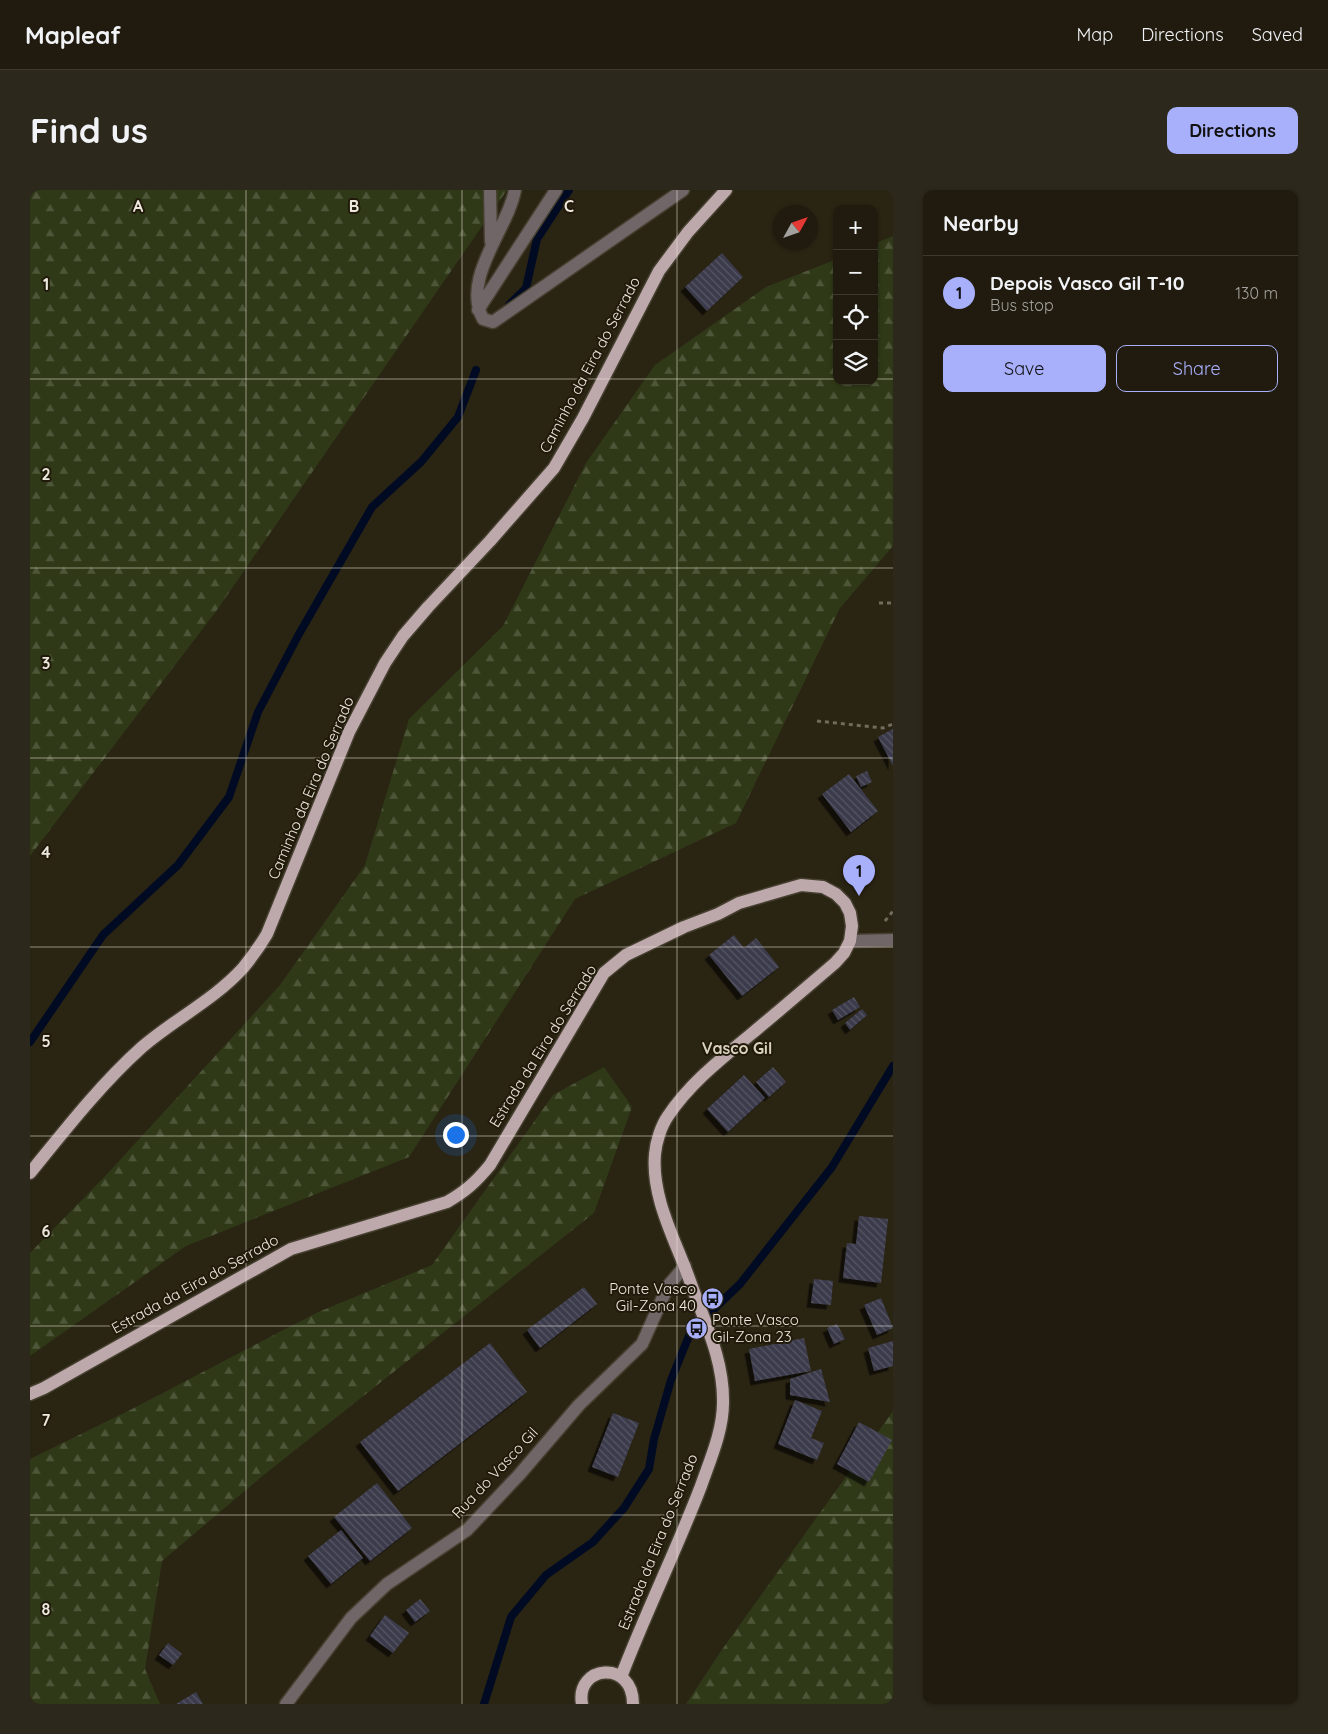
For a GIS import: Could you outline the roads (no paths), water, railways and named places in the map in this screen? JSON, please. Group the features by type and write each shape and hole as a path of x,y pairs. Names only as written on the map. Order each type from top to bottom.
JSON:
{"main road":[{"name":"Caminho da Eira do Serrado","path":"30,1173 94,1094 142,1048 242,969 257,950 267,934 349,732 385,663 403,636 428,607 490,541 554,468 583,418 659,271 688,232 726,190"},
{"name":"Estrada da Eira do Serrado","path":"30,1394 44,1388 292,1249 447,1202 467,1190 490,1165 604,974 626,954 739,904 801,885 823,888 836,894 845,903 850,913 852,926 850,941 836,963 727,1054 692,1087 667,1116 658,1137 654,1154 655,1176 667,1224 685,1266 720,1362 723,1383 723,1405 721,1426 682,1537 641,1625 621,1676"},
{"path":"582,1704 582,1691 586,1684 591,1678 606,1672 621,1676 628,1682 633,1704"}],"street":[{"path":"490,190 491,245"},
{"path":"515,190 513,202 491,245 478,285 478,310 483,319 493,322 683,190"},
{"path":"478,310 556,190"},
{"path":"850,941 893,940"},
{"name":"Rua do Vasco Gil","path":"286,1704 351,1618 387,1584 467,1530 519,1475 579,1405 642,1344 668,1286 685,1266"}],"waterway":[{"path":"509,305 526,288 537,239 569,190"},
{"path":"30,1042 103,935 178,865 229,797 258,712 299,634 372,507 421,462 458,417 476,370"},
{"path":"484,1704 511,1617 546,1575 593,1542 624,1508 649,1469 654,1439 671,1380 691,1331 740,1284 832,1167 893,1066"}],"place":[{"name":"Depois Vasco Gil T-10","path":"859,896"},
{"name":"Ponte Vasco Gil-Zona 40","path":"712,1298"},
{"name":"Ponte Vasco Gil-Zona 23","path":"696,1329"}],"district":[{"name":"Vasco Gil","path":"737,1048"}]}
